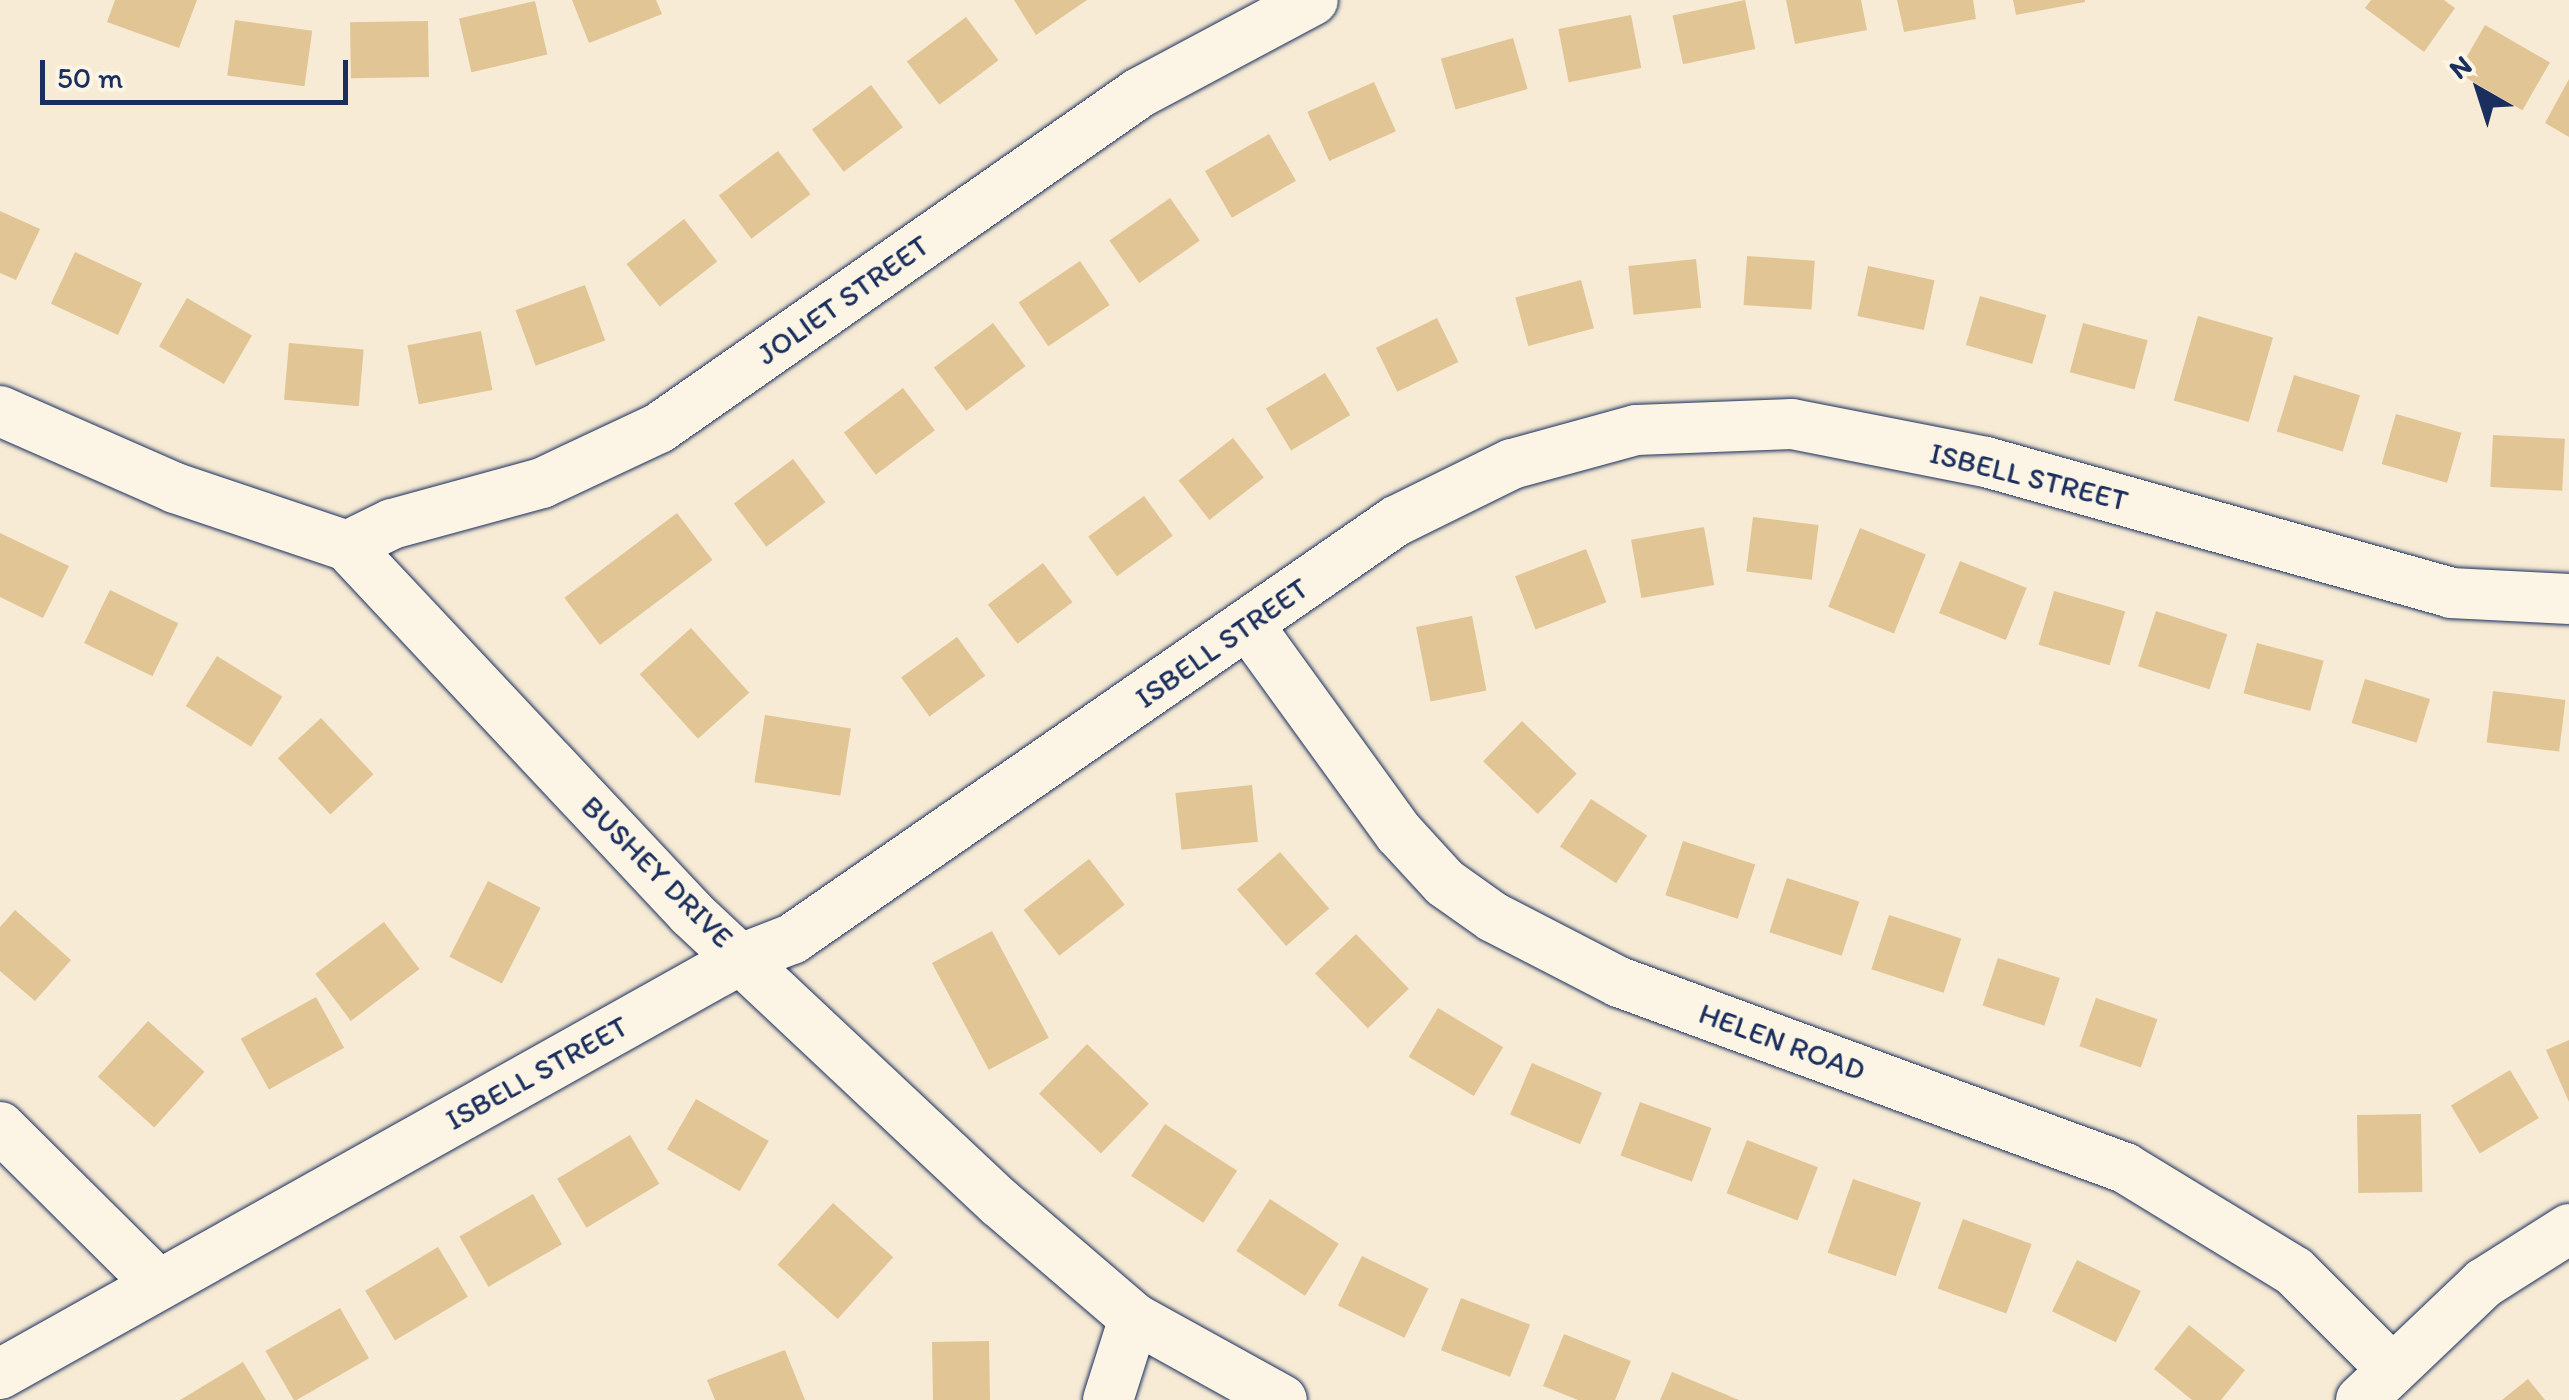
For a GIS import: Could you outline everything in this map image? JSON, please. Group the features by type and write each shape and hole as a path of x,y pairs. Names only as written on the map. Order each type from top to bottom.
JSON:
{"street":[{"name":"JOLIET STREET","path":"348,546 392,524 542,483 659,428 1139,93 1313,0"},
{"name":"BUSHEY DRIVE","path":"0,411 175,488 348,546 743,958 1134,1318 1282,1400"},
{"name":"ISBELL STREET","path":"0,1374 156,1283 743,958 792,939 1396,520 1512,464 1636,430 1792,424 1986,462 2451,593 2569,599"},
{"name":"HELEN ROAD","path":"1248,626 1399,833 1444,883 1493,917 1619,982 2125,1168 2294,1271 2375,1383"},
{"path":"0,1127 156,1283"},
{"path":"2375,1383 2484,1283 2569,1229"},
{"path":"1108,1400 1134,1318"}],"building":[{"path":"115,0 197,0 179,48 107,22"},
{"path":"572,0 656,0 662,14 589,43"},
{"path":"1014,0 1087,0 1036,35"},
{"path":"1745,0 1755,49 1683,64 1673,15"},
{"path":"1786,0 1861,0 1867,30 1795,44"},
{"path":"1897,0 1973,0 1976,19 1904,32"},
{"path":"2013,0 2085,0 2085,2 2016,15"},
{"path":"2371,0 2444,0 2455,8 2424,52 2365,8"},
{"path":"535,1 547,55 471,72 459,19"},
{"path":"1631,15 1641,68 1569,82 1558,29"},
{"path":"966,17 998,60 939,105 907,62"},
{"path":"235,20 312,31 304,86 227,75"},
{"path":"428,21 429,77 351,78 350,22"},
{"path":"2485,25 2550,62 2522,110 2458,73"},
{"path":"1513,38 1528,89 1456,110 1441,59"},
{"path":"2569,79 2569,137 2545,123"},
{"path":"1374,82 1396,131 1329,161 1307,112"},
{"path":"871,85 903,127 844,172 812,130"},
{"path":"1269,134 1296,181 1232,218 1205,171"},
{"path":"778,151 810,194 751,239 719,196"},
{"path":"1170,198 1200,241 1139,283 1109,240"},
{"path":"0,211 40,229 16,280 0,273"},
{"path":"684,219 717,262 660,306 626,264"},
{"path":"75,252 142,283 118,335 51,304"},
{"path":"1747,256 1815,261 1811,310 1744,305"},
{"path":"1696,259 1701,308 1633,315 1628,266"},
{"path":"1080,261 1110,305 1048,346 1019,302"},
{"path":"1868,266 1935,280 1924,330 1857,316"},
{"path":"1581,280 1594,328 1528,346 1515,298"},
{"path":"585,285 605,340 536,366 515,310"},
{"path":"1980,296 2046,315 2032,364 1966,345"},
{"path":"187,298 252,336 224,384 159,346"},
{"path":"2198,316 2273,337 2249,422 2174,401"},
{"path":"1437,318 1458,362 1397,392 1376,348"},
{"path":"993,323 1025,366 966,411 934,368"},
{"path":"2083,323 2148,340 2135,390 2070,372"},
{"path":"481,331 492,390 419,404 407,345"},
{"path":"289,343 364,350 359,406 284,400"},
{"path":"1325,373 1350,415 1291,451 1266,409"},
{"path":"2294,375 2360,395 2343,452 2277,431"},
{"path":"903,388 935,430 876,475 844,433"},
{"path":"2396,414 2461,433 2447,483 2382,464"},
{"path":"2493,435 2565,439 2562,491 2490,487"},
{"path":"1233,438 1264,477 1209,520 1179,480"},
{"path":"793,459 825,502 766,547 734,504"},
{"path":"1144,496 1173,536 1117,576 1088,537"},
{"path":"677,513 713,560 600,645 564,598"},
{"path":"1753,517 1819,525 1812,580 1746,572"},
{"path":"1704,527 1714,585 1641,598 1631,540"},
{"path":"1860,528 1926,555 1894,633 1828,607"},
{"path":"0,533 69,566 43,618 0,597"},
{"path":"1586,549 1606,602 1535,629 1515,576"},
{"path":"1960,561 2027,588 2006,640 1939,613"},
{"path":"1043,563 1072,602 1017,644 988,605"},
{"path":"110,590 178,623 152,676 84,643"},
{"path":"2054,591 2125,611 2110,665 2039,645"},
{"path":"2156,611 2227,634 2209,689 2138,666"},
{"path":"1472,616 1487,691 1431,701 1416,627"},
{"path":"691,628 749,693 698,739 640,674"},
{"path":"957,637 985,676 929,716 901,678"},
{"path":"2257,643 2324,661 2310,711 2244,693"},
{"path":"217,656 282,697 251,747 186,706"},
{"path":"2365,679 2430,699 2417,743 2352,723"},
{"path":"2493,691 2565,700 2559,752 2487,743"},
{"path":"765,715 851,729 840,796 754,782"},
{"path":"321,718 374,774 330,815 278,758"},
{"path":"1522,721 1577,774 1538,814 1483,761"},
{"path":"1252,785 1258,842 1181,850 1175,793"},
{"path":"1591,799 1647,835 1616,883 1560,847"},
{"path":"1683,841 1755,864 1738,919 1665,895"},
{"path":"1280,852 1329,909 1286,946 1237,889"},
{"path":"1089,859 1125,905 1059,956 1024,910"},
{"path":"1787,878 1859,901 1842,956 1769,932"},
{"path":"488,881 541,908 502,984 449,957"},
{"path":"15,910 71,960 35,1001 0,971 0,927"},
{"path":"1889,915 1961,938 1944,993 1871,969"},
{"path":"384,922 420,969 351,1021 315,974"},
{"path":"992,931 1049,1038 989,1070 932,963"},
{"path":"1356,934 1409,989 1368,1028 1315,974"},
{"path":"1998,958 2060,978 2044,1026 1983,1006"},
{"path":"316,997 344,1048 269,1089 241,1039"},
{"path":"2096,998 2157,1019 2141,1067 2079,1046"},
{"path":"1438,1008 1503,1047 1474,1096 1409,1057"},
{"path":"148,1021 204,1072 154,1128 98,1077"},
{"path":"2569,1040 2569,1102 2546,1050"},
{"path":"1087,1044 1149,1104 1101,1153 1039,1094"},
{"path":"1532,1063 1602,1093 1580,1144 1510,1115"},
{"path":"2510,1070 2539,1118 2480,1154 2451,1106"},
{"path":"696,1099 769,1141 740,1191 667,1149"},
{"path":"1640,1102 1711,1128 1692,1182 1621,1156"},
{"path":"2421,1114 2422,1192 2358,1193 2357,1115"},
{"path":"1165,1124 1237,1171 1203,1223 1131,1176"},
{"path":"630,1135 659,1184 586,1228 557,1179"},
{"path":"1747,1140 1818,1167 1798,1220 1727,1193"},
{"path":"1853,1179 1921,1202 1896,1276 1828,1253"},
{"path":"533,1194 562,1244 488,1287 459,1236"},
{"path":"1270,1199 1339,1244 1305,1296 1236,1251"},
{"path":"833,1203 893,1257 838,1319 777,1265"},
{"path":"1963,1219 2032,1244 2006,1314 1938,1289"},
{"path":"438,1247 468,1297 395,1340 365,1291"},
{"path":"1362,1256 1429,1288 1404,1338 1338,1305"},
{"path":"2077,1260 2141,1291 2116,1342 2052,1311"},
{"path":"1461,1298 1530,1325 1510,1377 1441,1350"},
{"path":"340,1308 369,1358 294,1400 266,1351"},
{"path":"2189,1325 2245,1370 2221,1400 2192,1400 2154,1369"},
{"path":"1564,1334 1631,1361 1615,1400 1578,1400 1543,1386"},
{"path":"989,1341 990,1400 933,1400 932,1342"},
{"path":"785,1350 805,1400 715,1400 707,1380"},
{"path":"243,1362 266,1400 180,1400"},
{"path":"1672,1372 1739,1400 1660,1400"},
{"path":"2528,1379 2545,1400 2502,1400"}]}
